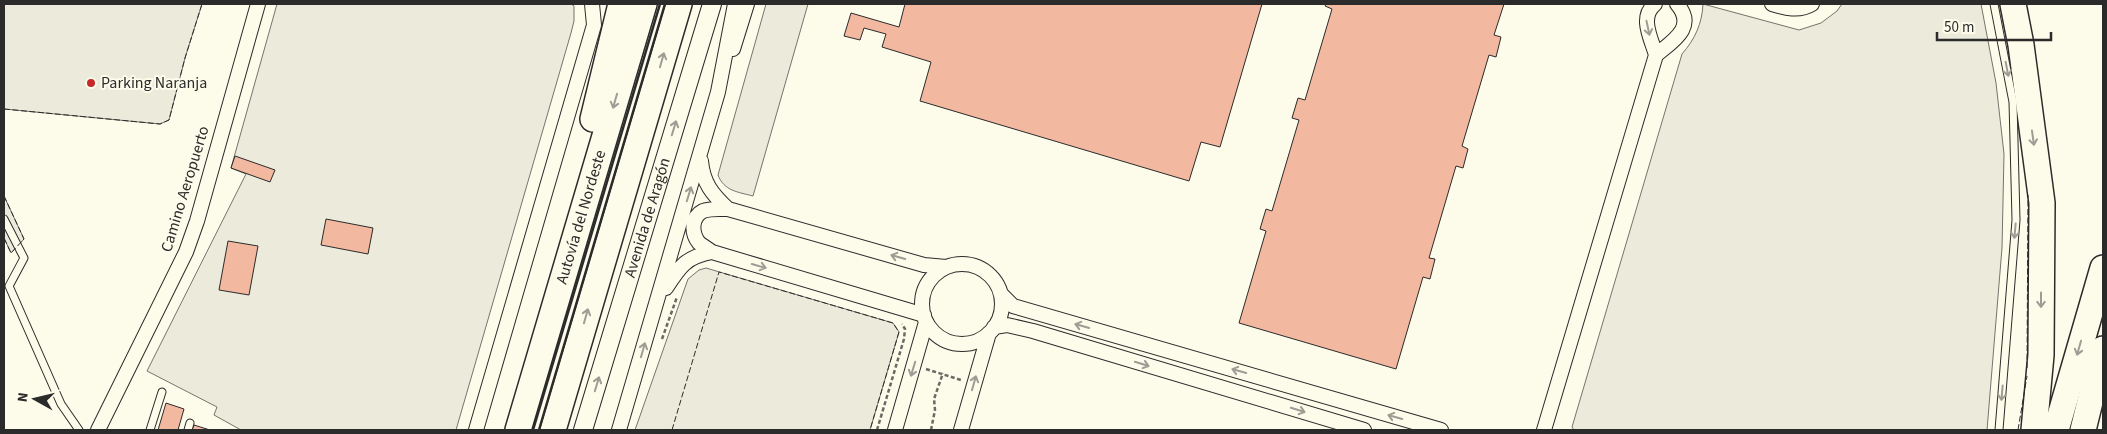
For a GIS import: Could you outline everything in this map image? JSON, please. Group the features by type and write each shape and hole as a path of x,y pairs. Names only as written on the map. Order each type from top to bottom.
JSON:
{"highway":[{"path":"520,422 621,4"},
{"name":"Autovía del Nordeste","path":"520,422 644,4"},
{"name":"Autovía del Nordeste","path":"553,430 679,4"},
{"path":"2013,4 2021,45 2042,204 2040,355 2034,430"},
{"path":"2056,430 2103,268"},
{"path":"2083,430 2103,349"},
{"path":"2088,430 2103,382"}],"street":[{"name":"Camino Aeropuerto","path":"98,430 186,252 197,221 258,4"},
{"path":"476,430 594,25 592,4"},
{"name":"Avenida de Aragón","path":"583,430 712,4"},
{"path":"718,92 735,4"},
{"path":"619,430 718,92 747,4"},
{"path":"1655,4 1649,9 1646,22 1656,55"},
{"path":"1544,430 1656,55 1681,34 1685,20 1682,9 1677,4"},
{"path":"1772,4 1793,9 1807,7 1812,4"},
{"path":"700,157 702,176 711,194 728,209"},
{"path":"961,430 992,330 1000,311 1000,294 989,274 979,268 962,264 946,267 924,265 728,209 703,211 697,216 693,223 694,235 700,243 712,252 925,319 934,332 944,339 955,343 968,343 979,340 992,330 1007,325 1364,430"},
{"path":"657,301 681,264 712,252"},
{"path":"895,430 925,319 922,301 926,287 934,275 946,267"},
{"path":"1000,294 1013,306 1441,430"}],"lane":[{"path":"1994,4 2013,102 2016,220 1998,430"},
{"path":"4,219 24,258 6,283 61,404 79,430"},
{"path":"150,430 162,392"}],"path":[{"path":"660,345 679,292"},
{"path":"877,430 904,339 905,329 900,322"},
{"path":"922,368 965,381"},
{"path":"931,430 935,410 934,399 943,373"}],"shaded area":[{"name":"Parking Naranja","path":"4,4 202,4 185,58 169,120 160,124 4,109"},
{"path":"277,4 571,4 574,6 574,21 571,33 456,430 241,430 214,415 217,407 147,371 246,174 231,168"},
{"path":"766,4 808,4 753,196 728,188 718,175"},
{"path":"1703,4 1799,30 1821,23 1837,11 1842,4 1981,4 1996,83 2004,154 2002,248 1987,430 1574,430 1572,427 1682,54 1691,43 1697,31"},
{"path":"4,196 24,239 11,253 4,238"},
{"path":"706,268 893,323 899,332 870,430 635,430 688,279 699,270"}],"building":[{"path":"905,4 1262,4 1220,147 1201,142 1189,181 920,101 931,62 882,47 886,34 864,28 860,40 844,36 851,13 899,27"},
{"path":"1326,4 1504,4 1494,35 1501,37 1496,57 1489,55 1462,146 1468,149 1463,168 1456,166 1429,258 1435,259 1430,279 1423,277 1396,369 1239,323 1266,231 1260,229 1266,209 1272,211 1299,120 1292,118 1298,98 1305,100 1332,9 1325,6"},
{"path":"235,156 275,170 270,182 231,168"},
{"path":"326,219 373,228 368,254 321,245"},
{"path":"228,241 258,246 249,295 219,290"},
{"path":"166,403 184,409 178,430 158,430"},
{"path":"194,425 210,430 192,430"}],"fence":[{"path":"4,109 160,124 169,120 185,58 202,4"},
{"path":"2027,368 2028,195"},
{"path":"4,196 24,239 11,253 4,238"},
{"path":"672,430 719,272 893,323 899,332 870,430"},
{"path":"2018,430 2027,376"}],"wall":[{"path":"533,430 660,4"},
{"path":"539,430 665,4"}],"place":[{"name":"Parking Naranja","path":"91,83"}]}
